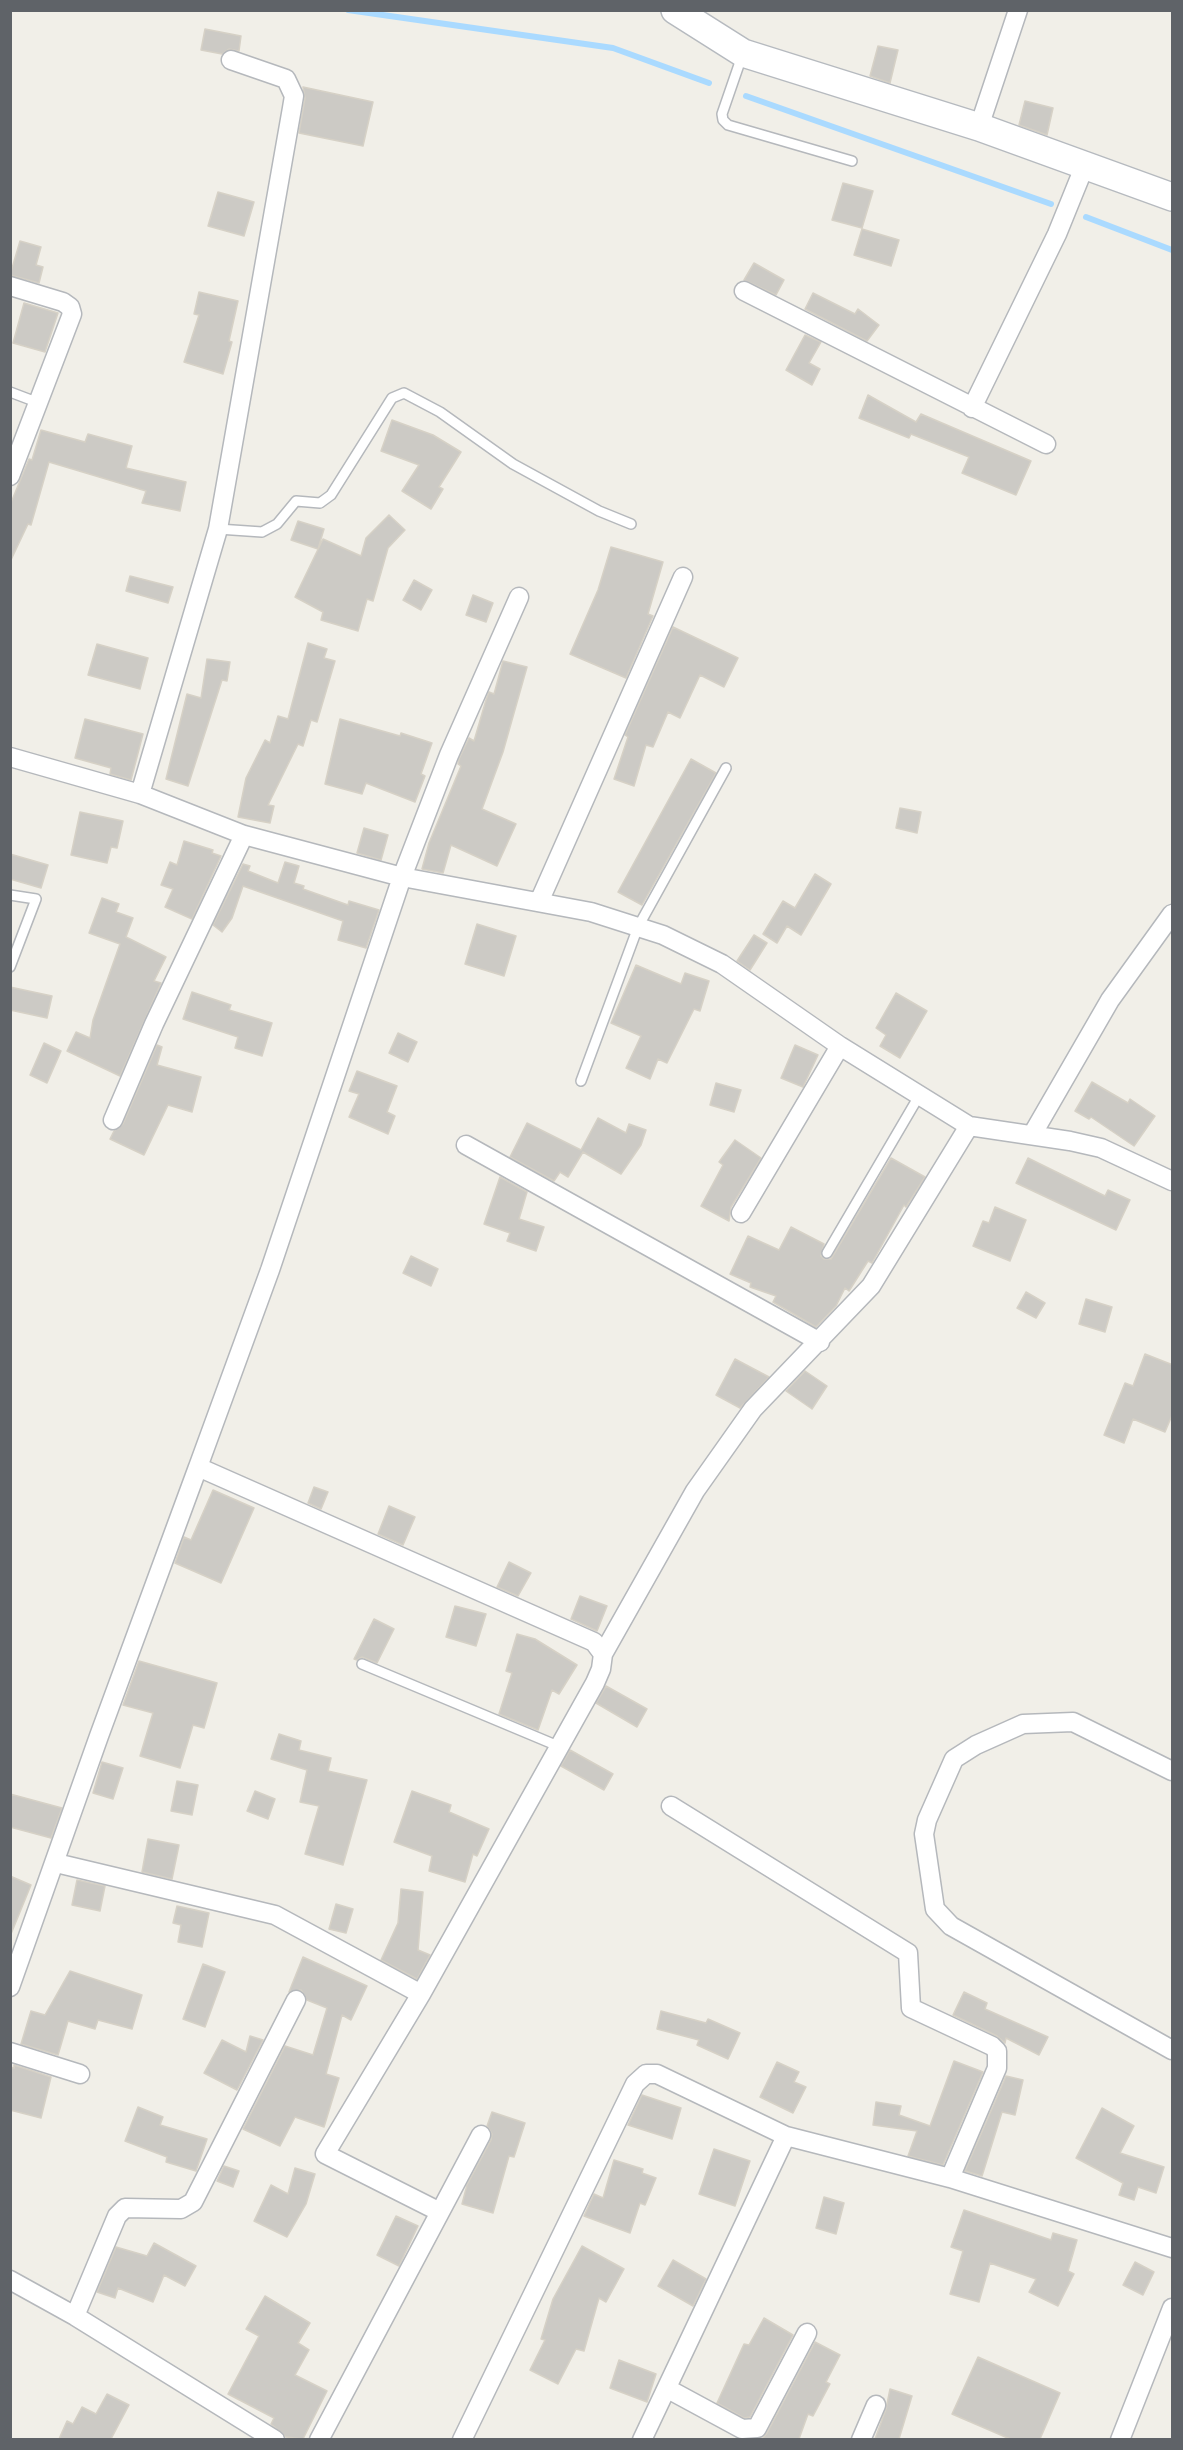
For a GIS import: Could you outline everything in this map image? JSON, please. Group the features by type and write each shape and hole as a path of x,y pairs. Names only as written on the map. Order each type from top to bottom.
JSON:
{"street":[{"path":"675,10 743,53 979,127 1173,197"},
{"path":"979,127 1018,10"},
{"path":"140,794 218,529 294,96 286,79 231,60"},
{"path":"972,408 1057,234 1085,165"},
{"path":"10,286 63,302 70,307 72,314 10,476"},
{"path":"744,291 1046,444"},
{"path":"538,902 683,577"},
{"path":"10,1987 56,1863 99,1736 270,1270 402,877 449,755 519,597"},
{"path":"10,757 140,794 244,835 402,877 591,912 663,935 722,963 840,1046 969,1126 1101,1148 1173,1181"},
{"path":"113,1120 154,1024 244,835"},
{"path":"1032,1135 1110,1000 1173,914"},
{"path":"741,1213 840,1046"},
{"path":"440,2212 325,2154 422,1994 601,1669 603,1654 694,1491 753,1409 820,1342 871,1286 969,1126"},
{"path":"466,1144 820,1342"},
{"path":"198,1467 594,1642 603,1654"},
{"path":"1173,1771 1073,1722 1023,1724 976,1745 954,1759 927,1820 924,1834 935,1909 951,1926 1173,2050"},
{"path":"671,1806 908,1953 911,2008 992,2046 997,2051 997,2068 950,2178"},
{"path":"56,1863 275,1915 422,1994"},
{"path":"75,2316 117,2216 125,2208 181,2209 193,2202 297,2000"},
{"path":"10,2052 80,2074"},
{"path":"462,2439 635,2084 646,2074 657,2074 786,2136 950,2178 1173,2248"},
{"path":"319,2439 481,2134"},
{"path":"642,2439 668,2389 786,2136"},
{"path":"10,2280 75,2316 275,2439"},
{"path":"1120,2439 1173,2308"},
{"path":"668,2389 742,2429 757,2428 807,2333"},
{"path":"861,2439 876,2405"}],"lane":[{"path":"743,53 722,114 723,120 728,125 852,161"},
{"path":"10,392 39,403"},
{"path":"218,529 262,532 277,524 296,501 320,503 331,495 392,398 404,393 440,412 513,464 615,519 631,524"},
{"path":"581,1081 638,927 726,768"},
{"path":"10,895 36,899 10,967"},
{"path":"827,1253 920,1096"},
{"path":"362,1664 558,1746"}],"building":[{"path":"205,29 241,36 239,51 229,49 222,54 201,50"},
{"path":"878,46 898,50 890,83 870,76"},
{"path":"303,87 373,102 363,146 299,133 305,98"},
{"path":"1025,101 1053,108 1047,135 1019,125"},
{"path":"843,183 873,191 862,228 832,220"},
{"path":"218,192 254,202 244,236 208,226"},
{"path":"862,229 899,240 891,266 854,255"},
{"path":"20,241 41,247 36,265 43,267 39,283 10,275"},
{"path":"754,263 784,280 776,295 744,280"},
{"path":"199,292 238,301 229,341 232,342 223,374 184,362 199,315 194,314"},
{"path":"813,293 855,314 858,309 879,325 867,341 805,309"},
{"path":"24,303 58,313 45,352 13,343"},
{"path":"805,335 821,342 809,363 820,369 812,385 786,370"},
{"path":"868,395 916,422 921,414 1031,461 1016,495 962,473 969,457 911,434 909,438 859,418"},
{"path":"392,420 433,435 461,452 439,487 443,489 431,509 402,491 419,465 381,451"},
{"path":"41,430 85,442 88,434 132,446 126,468 186,482 180,511 142,503 146,491 49,462 31,525 28,524 10,562 10,505 29,459 32,460"},
{"path":"389,515 405,530 388,548 373,601 367,599 358,631 321,620 323,612 295,597 323,539 361,556 366,538"},
{"path":"298,521 324,529 318,549 291,540"},
{"path":"611,547 663,562 648,614 653,616 626,678 570,654 598,590"},
{"path":"130,576 173,587 168,603 126,591"},
{"path":"414,580 432,590 421,610 403,600"},
{"path":"473,595 493,603 486,622 466,615"},
{"path":"673,627 738,658 724,687 700,675 680,718 668,712 653,747 646,745 634,786 614,779 628,737 625,735"},
{"path":"308,643 327,649 324,658 335,661 317,722 311,720 303,746 298,744 268,805 274,806 270,823 238,817 246,778 265,740 270,743 278,716 288,719"},
{"path":"97,644 148,658 140,689 88,675"},
{"path":"207,659 230,662 227,681 222,680 188,786 166,779 187,694 201,698"},
{"path":"503,661 527,667 503,752 482,809 516,824 497,866 451,845 443,873 422,869 429,843 461,766 458,764 459,759 469,738 474,741 489,692 494,694"},
{"path":"85,719 143,734 131,780 110,774 111,768 75,758"},
{"path":"340,719 400,736 401,733 432,743 421,774 425,776 415,802 366,783 362,794 325,784"},
{"path":"691,759 716,773 642,905 618,892"},
{"path":"900,808 921,812 917,833 896,828"},
{"path":"80,812 123,821 117,848 111,847 107,863 71,855"},
{"path":"364,828 388,835 381,860 357,853"},
{"path":"184,841 213,850 212,853 221,856 192,919 165,907 173,889 161,885 170,862 177,865"},
{"path":"10,854 48,865 41,888 10,879"},
{"path":"285,862 299,866 294,883 304,886 303,889 348,905 349,901 379,910 366,948 338,940 343,921 243,886 232,918 222,932 213,925 243,864 250,866 248,871 278,883"},
{"path":"815,874 831,884 801,935 787,926 777,943 763,934 783,901 795,908"},
{"path":"102,898 119,904 116,912 133,918 126,937 166,957 154,981 161,983 120,1076 67,1051 76,1032 90,1038 93,1020 120,944 89,933"},
{"path":"477,924 516,936 504,976 465,964"},
{"path":"754,935 767,943 750,970 737,961"},
{"path":"636,965 681,984 685,973 709,981 700,1011 694,1009 667,1063 658,1059 650,1079 626,1068 641,1036 611,1023"},
{"path":"10,987 52,996 47,1018 10,1010"},
{"path":"192,992 231,1005 229,1010 272,1023 262,1056 235,1048 238,1037 183,1019"},
{"path":"896,993 927,1011 900,1058 880,1046 886,1035 876,1028"},
{"path":"398,1033 417,1042 408,1062 389,1053"},
{"path":"44,1043 61,1051 47,1083 30,1075"},
{"path":"157,1045 162,1047 157,1065 201,1077 192,1112 168,1105 144,1155 110,1139 114,1131 123,1124"},
{"path":"795,1045 818,1055 803,1087 781,1078"},
{"path":"357,1071 397,1086 387,1112 395,1116 388,1134 349,1117 359,1094 349,1091"},
{"path":"1092,1082 1128,1103 1130,1099 1155,1116 1134,1146 1091,1117 1089,1119 1075,1111"},
{"path":"716,1083 741,1090 734,1112 710,1105"},
{"path":"598,1118 626,1133 629,1124 646,1130 641,1145 621,1174 583,1152 568,1177 560,1172 554,1181 510,1157 527,1123 581,1150"},
{"path":"735,1140 761,1158 731,1207 729,1221 701,1206 723,1165 719,1162"},
{"path":"891,1158 925,1177 906,1207 904,1205 872,1263 868,1261 849,1291 845,1288 836,1306 816,1327 773,1302 776,1296 750,1287 751,1283 730,1274 748,1236 779,1250 791,1227 824,1244 821,1256 824,1259 831,1259"},
{"path":"1028,1158 1105,1196 1108,1190 1130,1200 1116,1230 1016,1183"},
{"path":"500,1177 527,1192 519,1219 544,1227 536,1251 507,1241 510,1233 484,1224"},
{"path":"995,1207 1026,1220 1010,1261 973,1246 983,1221 989,1223"},
{"path":"411,1256 438,1269 431,1286 403,1273"},
{"path":"1026,1292 1045,1303 1036,1318 1017,1308"},
{"path":"1086,1299 1112,1307 1105,1332 1079,1324"},
{"path":"1145,1354 1173,1365 1173,1413 1165,1432 1133,1419 1124,1443 1104,1435 1125,1383 1133,1386"},
{"path":"735,1359 769,1377 740,1408 716,1395"},
{"path":"805,1371 827,1386 812,1409 786,1391"},
{"path":"314,1487 328,1492 321,1509 308,1503"},
{"path":"213,1490 254,1508 221,1583 175,1563 184,1537 191,1540"},
{"path":"389,1506 415,1517 403,1545 378,1534"},
{"path":"509,1562 531,1573 518,1596 497,1587"},
{"path":"580,1596 607,1606 597,1631 571,1619"},
{"path":"455,1606 486,1614 476,1646 446,1637"},
{"path":"374,1619 394,1629 377,1663 362,1657 354,1659"},
{"path":"517,1634 535,1639 577,1665 559,1694 552,1690 538,1730 499,1714 512,1673 506,1671"},
{"path":"139,1661 217,1683 204,1728 193,1725 180,1768 140,1756 153,1713 123,1705"},
{"path":"606,1686 647,1709 637,1727 596,1703"},
{"path":"279,1734 301,1741 299,1750 331,1758 328,1771 367,1780 343,1865 305,1854 319,1806 300,1802 307,1770 271,1759"},
{"path":"570,1750 613,1774 604,1790 561,1766"},
{"path":"102,1762 123,1768 113,1799 93,1793"},
{"path":"177,1781 198,1785 192,1815 171,1811"},
{"path":"255,1791 275,1799 268,1819 247,1811"},
{"path":"412,1791 451,1805 449,1812 489,1829 477,1856 473,1854 465,1882 429,1871 432,1856 394,1842"},
{"path":"10,1794 62,1808 51,1838 10,1827"},
{"path":"148,1839 179,1845 172,1879 142,1872"},
{"path":"10,1876 31,1885 11,1934 10,1934"},
{"path":"77,1880 105,1886 100,1911 72,1905"},
{"path":"401,1889 423,1892 418,1950 430,1955 417,1979 381,1960 398,1923"},
{"path":"336,1904 353,1909 346,1933 329,1929"},
{"path":"177,1906 209,1913 202,1947 178,1942 181,1925 173,1923"},
{"path":"303,1957 367,1986 351,2020 342,2015 326,2074 339,2078 324,2127 295,2117 280,2146 243,2129 285,2046 313,2055 327,2008 307,2000 301,1990 289,1992"},
{"path":"203,1964 225,1972 205,2027 183,2019"},
{"path":"70,1971 142,1995 132,2029 98,2020 95,2029 68,2021 58,2055 21,2044 31,2011 45,2015"},
{"path":"964,1992 987,2003 985,2009 1048,2037 1039,2055 1006,2038 1005,2043 997,2036 953,2015"},
{"path":"661,2011 706,2023 708,2019 740,2033 728,2059 697,2045 699,2040 657,2029"},
{"path":"250,2036 263,2040 237,2090 204,2073 222,2040 246,2052"},
{"path":"954,2061 983,2072 943,2165 908,2156 917,2131 873,2125 876,2102 901,2106 899,2115 930,2126"},
{"path":"777,2062 799,2072 794,2082 806,2087 793,2113 760,2097"},
{"path":"14,2065 51,2077 41,2118 10,2110 10,2067 14,2068"},
{"path":"1006,2076 1023,2080 1015,2115 1002,2112 982,2176 965,2171"},
{"path":"642,2095 681,2108 672,2139 628,2125"},
{"path":"138,2107 163,2117 160,2125 207,2139 196,2171 166,2162 167,2157 125,2141"},
{"path":"1102,2108 1134,2126 1120,2153 1164,2167 1156,2193 1138,2187 1134,2200 1119,2195 1123,2183 1076,2158"},
{"path":"492,2112 525,2123 514,2157 509,2156 493,2213 462,2204 467,2185 491,2140 492,2134 487,2126"},
{"path":"714,2149 750,2161 735,2206 699,2194"},
{"path":"614,2160 643,2169 642,2173 656,2178 645,2205 640,2203 630,2233 584,2216 594,2194 603,2198"},
{"path":"224,2166 239,2171 233,2187 217,2181"},
{"path":"295,2168 315,2174 306,2204 287,2237 254,2221 271,2185 288,2194"},
{"path":"824,2197 844,2203 836,2234 816,2228"},
{"path":"964,2210 1051,2240 1053,2233 1077,2240 1068,2271 1074,2274 1058,2306 1029,2292 1036,2279 990,2263 979,2302 950,2294 963,2251 951,2247"},
{"path":"396,2216 418,2226 399,2266 377,2255"},
{"path":"154,2243 196,2266 185,2286 164,2275 153,2302 118,2288 115,2298 97,2292 116,2247 147,2256"},
{"path":"582,2246 624,2269 606,2302 599,2298 584,2351 576,2349 558,2384 530,2370 545,2340 541,2339 553,2299"},
{"path":"673,2260 706,2279 693,2306 658,2286"},
{"path":"1135,2262 1154,2272 1143,2295 1123,2285"},
{"path":"265,2296 310,2323 298,2343 309,2350 295,2375 327,2391 303,2439 286,2437 271,2424 274,2418 228,2394 259,2336 246,2329"},
{"path":"764,2318 793,2335 750,2417 744,2418 717,2403 744,2344 749,2345"},
{"path":"815,2342 840,2355 826,2382 830,2384 813,2416 808,2414 799,2439 754,2439 763,2438 767,2433"},
{"path":"978,2357 1060,2393 1040,2439 1010,2439 952,2414"},
{"path":"619,2360 656,2374 647,2402 610,2388"},
{"path":"890,2389 912,2396 899,2439 875,2439 886,2409"},
{"path":"107,2394 129,2405 111,2439 59,2439 67,2421 73,2424 82,2407 96,2414"}],"waterway":[{"path":"348,10 613,48 709,83"},
{"path":"746,96 1051,204"},
{"path":"1086,217 1172,250"}]}
